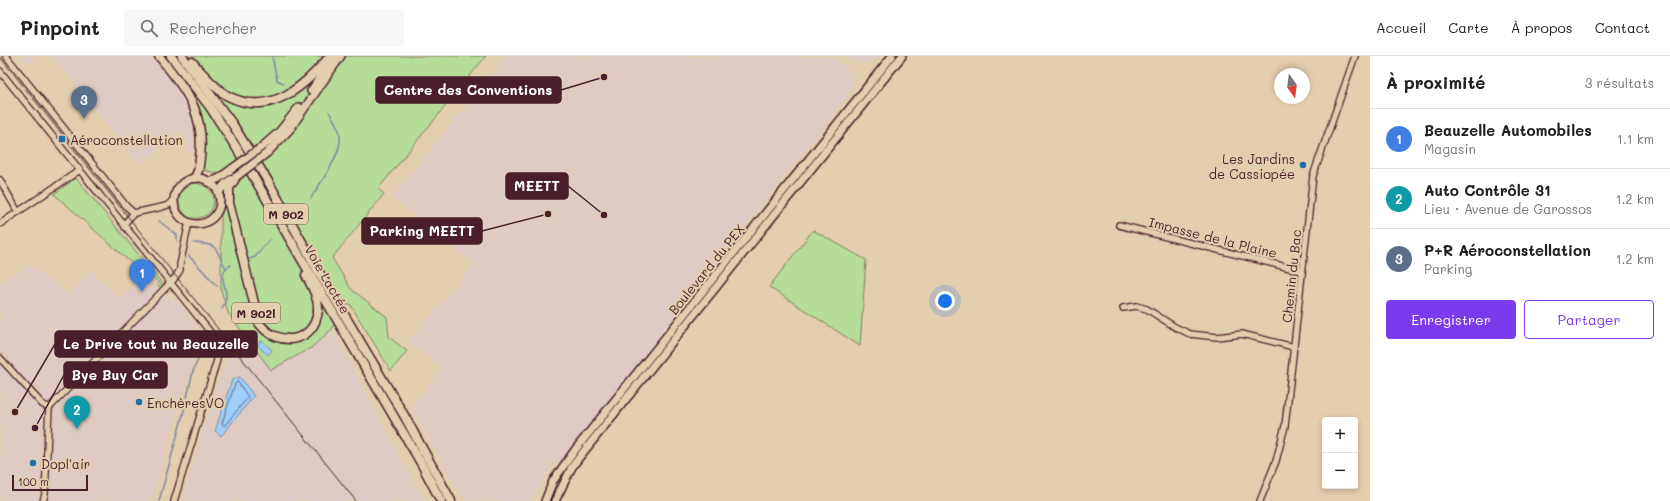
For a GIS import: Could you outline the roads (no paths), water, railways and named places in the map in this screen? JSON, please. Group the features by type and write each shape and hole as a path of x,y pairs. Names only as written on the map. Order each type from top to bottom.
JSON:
{"highway":[{"path":"159,56 184,87 194,106 200,132 199,166 195,178"},
{"name":"Voie Lactée","path":"170,56 210,107 236,147 305,263 441,501"},
{"name":"Voie Lactée","path":"182,56 232,125 265,177 317,269 405,417 451,501"},
{"path":"186,56 213,84 228,96 249,102 271,102 291,93 304,84 330,56"},
{"name":"M 902l","path":"236,177 229,188 228,196 232,222 259,322 264,329 275,337 282,339 296,338 307,332 316,321 319,309 315,294 303,268 305,263"},
{"path":"425,453 444,480 456,501"}],"main road":[{"path":"208,182 218,179 263,146 279,132 293,116 334,56"},
{"path":"219,196 213,186 208,182 195,178 183,183 179,187 174,199 175,206 178,213 189,222 201,223 208,221 213,217 217,211 220,190 223,185 267,153 290,129 341,56"},
{"name":"Boulevard du PEX","path":"545,501 553,481 575,450 892,56"},
{"name":"Boulevard du PEX","path":"555,501 572,467 581,455 902,56"}],"street":[{"path":"6,56 126,207 134,213"},
{"name":"Chemin du Bac","path":"1260,501 1276,461 1285,426 1313,176 1355,56"},
{"path":"0,71 215,338 218,353 174,501"},
{"path":"0,224 80,170"},
{"path":"0,180 18,212"},
{"path":"126,227 125,223 134,213 162,207 174,199"},
{"path":"43,501 45,494 49,408 171,282 180,270 189,222"},
{"name":"Impasse de la Plaine","path":"1119,225 1302,271"},
{"path":"1123,308 1136,306 1147,310 1190,334 1217,337 1242,334 1294,347"},
{"path":"0,358 42,404 49,408"}],"water":[{"path":"262,341 272,350 268,355 258,346 259,342"},
{"path":"240,377 254,396 221,436 215,431 232,380"}],"waterway":[{"path":"272,56 277,80 283,83"},
{"path":"311,198 335,159 340,142 340,135 336,123 329,112"},
{"path":"159,221 177,235 177,241"},
{"path":"250,259 255,257 270,239"},
{"path":"194,243 209,245 216,249 226,268"},
{"path":"189,256 217,286"},
{"path":"222,309 226,296 223,275 224,271 231,265"},
{"path":"159,501 184,411 193,371 209,336"}],"tram line":[{"path":"0,57 356,501"}],"place":[{"name":"Centre des Conventions","path":"604,77"},
{"name":"P+R Aéroconstellation","path":"84,119"},
{"name":"Aéroconstellation","path":"62,139"},
{"name":"Les Jardins de Cassiopée","path":"1303,165"},
{"name":"Parking MEETT","path":"548,214"},
{"name":"MEETT","path":"604,215"},
{"name":"Beauzelle Automobiles","path":"142,292"},
{"name":"EnchèresVO","path":"139,402"},
{"name":"Le Drive tout nu Beauzelle","path":"15,412"},
{"name":"Bye Buy Car","path":"35,428"},
{"name":"Auto Contrôle 31","path":"77,429"},
{"name":"Dopl'air","path":"33,463"}]}
